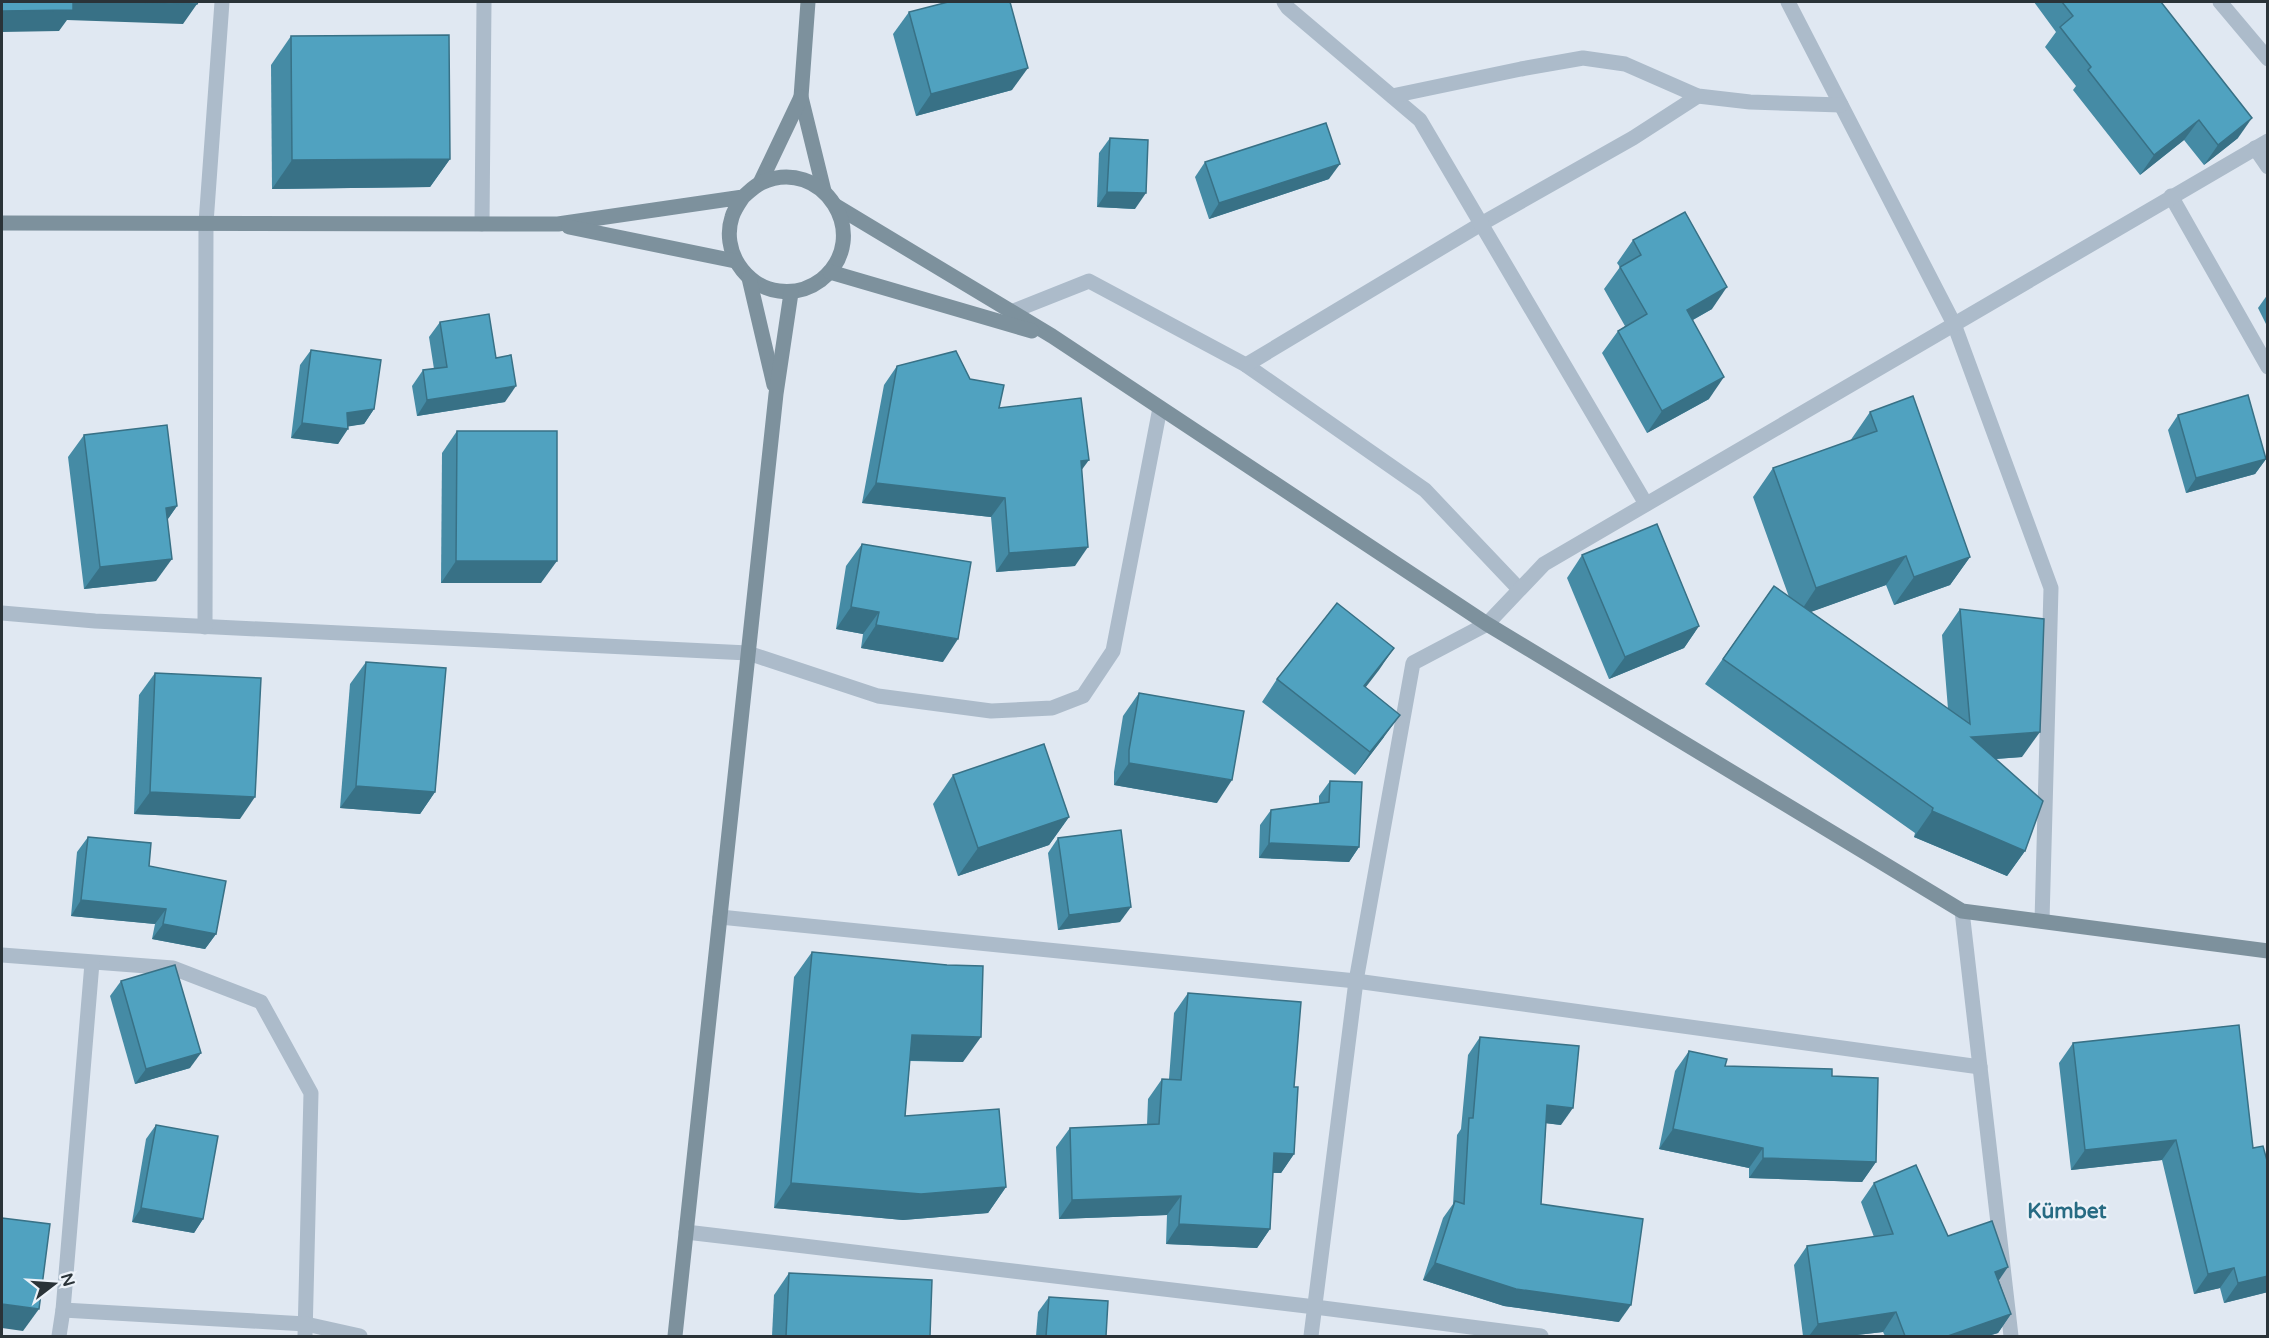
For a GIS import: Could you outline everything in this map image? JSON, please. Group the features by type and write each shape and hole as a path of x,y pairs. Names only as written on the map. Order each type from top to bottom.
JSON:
{"street":[{"path":"205,627 206,223 222,2"},
{"path":"482,224 483,2"},
{"path":"808,2 801,97 824,191"},
{"path":"1284,2 1288,8 1420,120 1646,504"},
{"path":"1788,2 1954,324 2051,588 2042,921"},
{"path":"2220,2 2268,59"},
{"path":"1392,96 1583,58 1626,64 1698,96 1750,102 1841,105"},
{"path":"1246,365 1481,224 1633,138 1698,96"},
{"path":"760,183 801,97"},
{"path":"1311,1336 1356,981 1413,663 1487,624 1544,564 2171,196 2261,145 2268,167"},
{"path":"783,177 804,180 824,191 836,206 844,228 842,252 830,272 813,286 791,293 769,290 749,278 735,261 729,239 732,217 743,197 760,183 783,177"},
{"path":"2171,196 2268,367"},
{"path":"2,223 558,224 743,197"},
{"path":"836,206 1052,336 1487,624 1962,911 2268,951"},
{"path":"558,224 735,261"},
{"path":"830,272 1052,336"},
{"path":"749,278 776,394"},
{"path":"1011,312 1089,281 1246,365 1425,490 1519,590"},
{"path":"675,1336 776,394 791,293"},
{"path":"2,613 205,627 748,653 889,698 990,711 1052,708 1083,696 1113,651 1161,408"},
{"path":"1962,911 2011,1336"},
{"path":"720,917 1356,981 1980,1066"},
{"path":"2,955 173,968 261,1002 311,1093 306,1330"},
{"path":"59,1336 92,963"},
{"path":"686,1232 1540,1336"},
{"path":"63,1310 360,1336"}],"building":[{"path":"2,2 73,2 73,10 2,11"},
{"path":"135,2 198,2 197,4"},
{"path":"948,2 1010,2 1028,68 931,94 909,12"},
{"path":"2062,2 2161,2 2252,118 2218,145 2199,120 2154,155 2088,70 2091,67 2060,27 2073,16"},
{"path":"449,35 450,159 292,160 291,36"},
{"path":"1326,123 1340,164 1219,203 1205,162"},
{"path":"1110,138 1148,140 1146,193 1107,192"},
{"path":"1685,212 1727,287 1687,310 1724,377 1662,411 1618,331 1647,314 1620,267 1641,255 1633,240"},
{"path":"489,314 496,358 511,355 516,386 427,400 423,370 447,367 440,322"},
{"path":"311,350 381,360 374,409 347,413 348,429 302,423"},
{"path":"956,351 970,379 1004,385 999,408 1081,398 1089,460 1081,461 1088,547 1009,553 1005,498 876,483 897,366"},
{"path":"2248,395 2266,459 2196,478 2178,415"},
{"path":"1913,396 1970,557 1914,577 1906,556 1816,588 1773,468 1877,431 1870,412"},
{"path":"167,425 177,506 166,508 172,559 100,567 84,435"},
{"path":"457,431 557,431 557,561 456,561"},
{"path":"1657,524 1699,626 1625,657 1582,555"},
{"path":"862,544 971,562 958,639 876,625 879,612 851,607"},
{"path":"1774,586 1970,724 1960,609 2044,619 2040,732 1971,737 2043,801 2025,851 1932,811 1933,808 1723,659"},
{"path":"1337,603 1394,648 1364,686 1400,715 1370,752 1277,679"},
{"path":"366,662 446,668 435,792 356,786"},
{"path":"155,673 261,678 255,797 150,792"},
{"path":"1139,693 1244,711 1232,780 1129,763 1129,750"},
{"path":"1044,744 1069,817 978,848 953,775"},
{"path":"1330,781 1362,782 1359,847 1269,843 1271,810 1329,802"},
{"path":"1121,830 1131,907 1069,915 1058,838"},
{"path":"88,837 151,843 149,866 226,881 216,934 163,924 166,909 81,900"},
{"path":"812,952 947,965 983,966 981,1037 912,1035 905,1116 999,1109 1006,1187 921,1194 791,1183"},
{"path":"175,965 201,1053 146,1069 121,981"},
{"path":"1188,993 1301,1002 1294,1087 1298,1087 1294,1154 1274,1153 1270,1229 1179,1224 1181,1196 1072,1200 1070,1128 1159,1124 1162,1079 1181,1080"},
{"path":"2239,1025 2253,1148 2263,1146 2268,1164 2268,1276 2238,1283 2234,1268 2208,1274 2176,1140 2085,1150 2073,1043"},
{"path":"1480,1037 1579,1046 1573,1108 1547,1105 1541,1204 1643,1219 1631,1305 1516,1289 1435,1263 1455,1201 1464,1204 1469,1118 1473,1118"},
{"path":"1689,1051 1727,1059 1725,1066 1832,1069 1832,1076 1878,1078 1876,1162 1763,1158 1763,1148 1673,1129"},
{"path":"156,1125 218,1136 203,1219 141,1208"},
{"path":"1916,1165 1948,1236 1992,1221 2008,1267 1995,1272 2011,1314 1948,1336 1905,1336 1896,1312 1818,1324 1807,1246 1893,1234 1874,1183"},
{"path":"2,1218 50,1224 39,1309 2,1304"},
{"path":"789,1273 932,1280 930,1336 786,1336"},
{"path":"1049,1297 1108,1301 1106,1336 1046,1336"}],"district":[{"name":"Kümbet","path":"2067,1211"}]}
